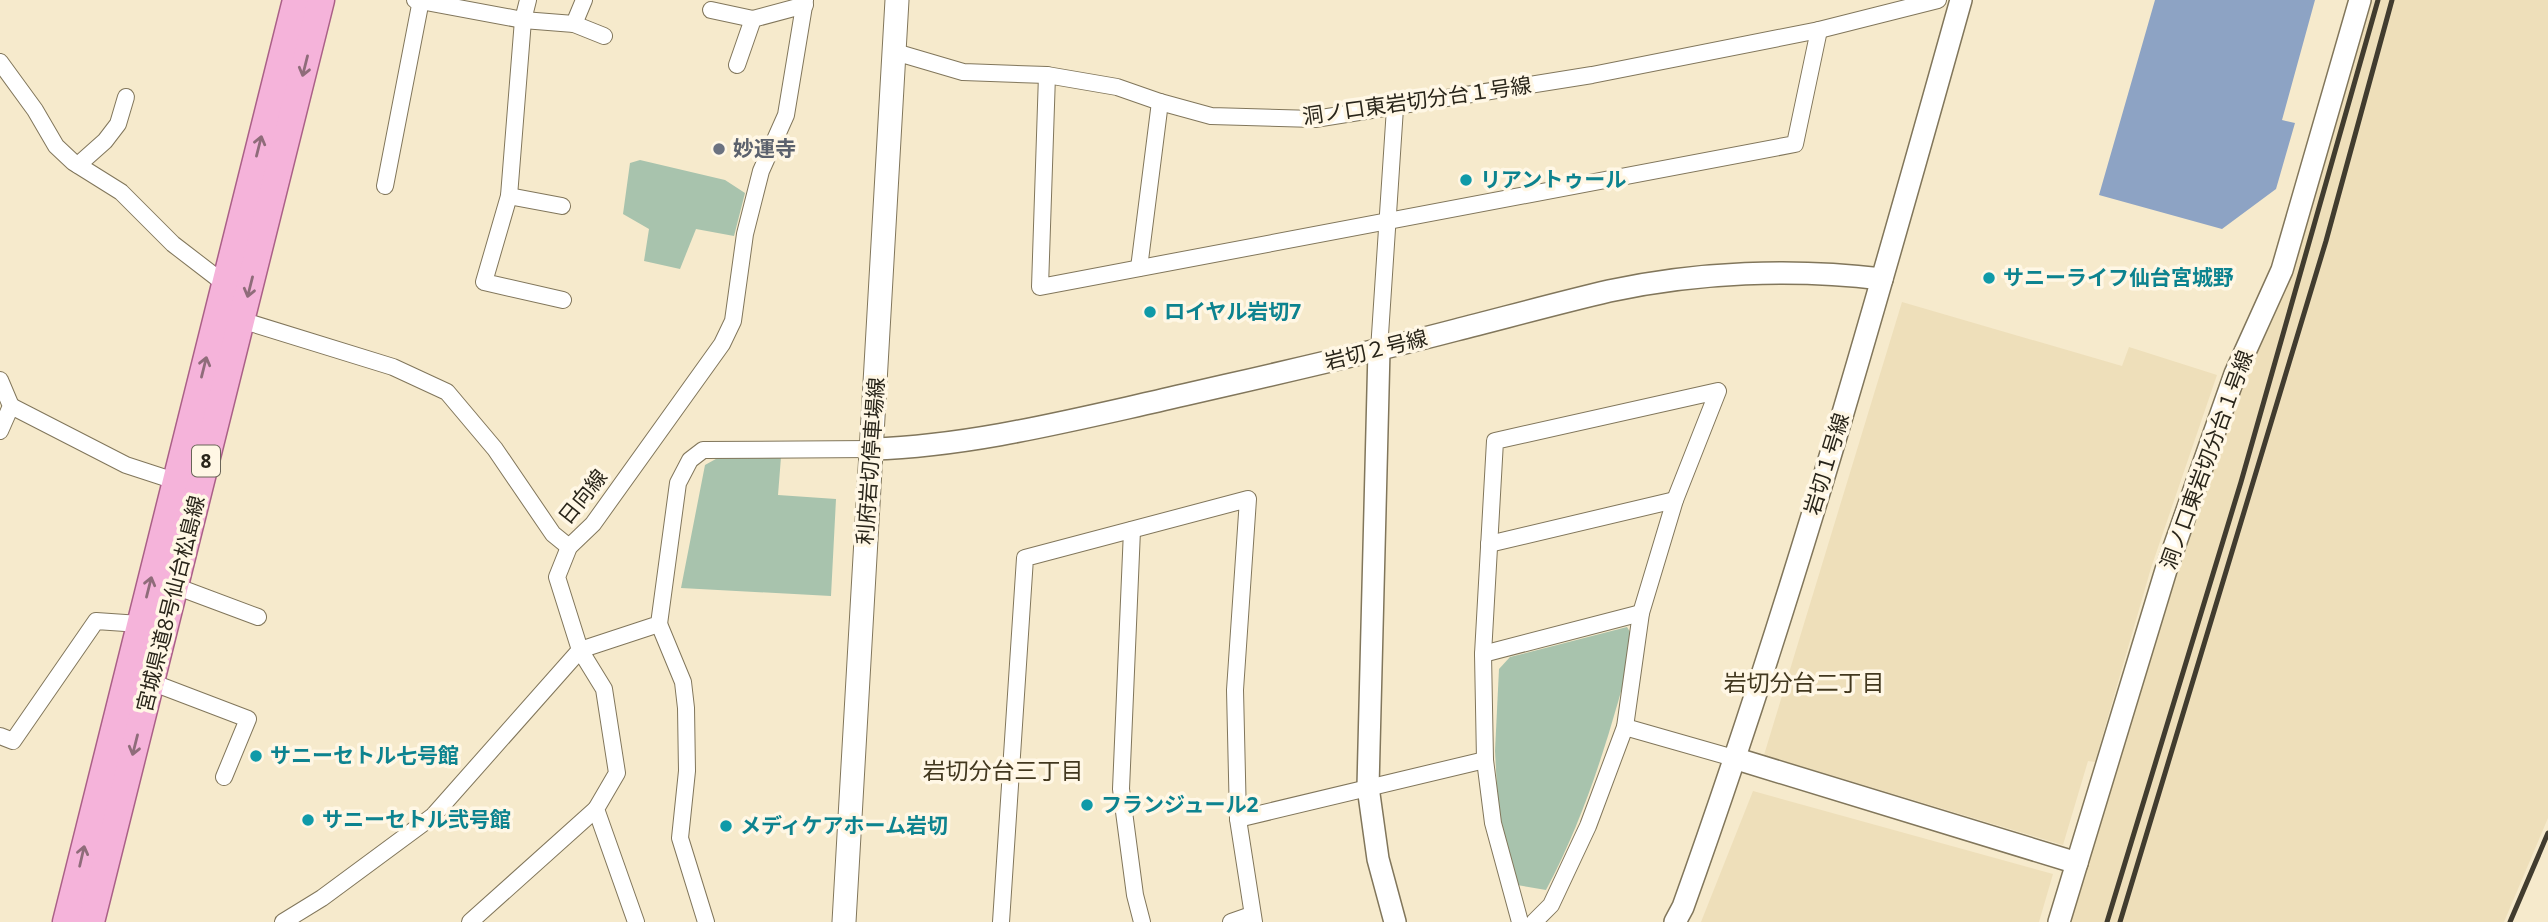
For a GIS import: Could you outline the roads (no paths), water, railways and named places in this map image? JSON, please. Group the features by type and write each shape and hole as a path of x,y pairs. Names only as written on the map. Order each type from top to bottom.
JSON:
{"main road":[{"name":"宮城県道8号仙台松島線","path":"66,922 296,0"},
{"name":"宮城県道8号仙台松島線","path":"91,922 321,0"},
{"name":"利府岩切停車場線","path":"844,922 897,0"}],"street":[{"path":"385,186 419,0 523,20 574,24 604,36"},
{"path":"528,0 523,20 509,196 484,282 563,300"},
{"path":"574,24 584,0"},
{"name":"洞ノ口東岩切分台１号線","path":"895,52 963,72 1047,75 1116,87 1160,103 1211,116 1315,119 1592,75 1819,30 1938,0"},
{"name":"岩切１号線","path":"1675,922 1684,906 1737,759 1882,279 1961,0"},
{"name":"洞ノ口東岩切分台１号線","path":"2059,922 2166,570 2235,374 2282,270 2360,0"},
{"path":"711,10 753,19 805,2"},
{"name":"日向線","path":"470,922 596,809 617,773 604,689 580,650 557,577 569,547 593,524 722,344 733,321 745,234 761,171 786,115 805,2"},
{"path":"737,65 753,19"},
{"path":"1047,75 1040,287 1796,144 1819,30"},
{"path":"0,62 35,110 56,146 78,165 121,192 173,243 225,284"},
{"path":"78,165 106,141 118,124 126,97"},
{"path":"1139,268 1160,103"},
{"path":"1395,108 1379,350 1368,787 1378,859 1395,922"},
{"path":"509,196 562,206"},
{"name":"岩切２号線","path":"872,449 909,448 1061,424 1379,350 1611,291 1696,277 1846,274 1882,279"},
{"path":"241,320 393,367 447,392 495,449 553,534 569,547"},
{"path":"0,380 11,405 126,464 175,481"},
{"path":"1520,922 1493,823 1485,760 1483,654 1495,442 1718,391 1675,500 1641,613 1625,727 1588,825 1551,905 1534,922"},
{"path":"0,431 11,405"},
{"path":"706,922 680,838 687,771 683,682 659,624 678,484 690,460 703,450 872,449"},
{"path":"1001,922 1024,558 1248,499 1235,690 1238,819 1253,919 1231,922"},
{"path":"1489,544 1675,500"},
{"path":"1132,530 1121,789 1135,895 1142,922"},
{"path":"175,586 258,617"},
{"path":"1483,654 1641,613"},
{"path":"0,736 13,741 96,621 140,624"},
{"path":"283,922 322,898 433,816 580,650 659,624"},
{"path":"151,682 248,719 224,777"},
{"path":"1625,727 2077,863"},
{"path":"1238,819 1485,760"},
{"path":"596,809 636,922"}],"water":[{"path":"2155,0 2315,0 2282,120 2295,123 2276,189 2222,229 2099,195"}],"railway":[{"path":"2107,922 2241,482 2378,0"},
{"path":"2120,922 2326,241 2392,0"},
{"path":"2510,922 2548,833"}],"place":[{"name":"妙運寺","path":"719,149"},
{"name":"リアントゥール","path":"1466,180"},
{"name":"サニーライフ仙台宮城野","path":"1989,278"},
{"name":"ロイヤル岩切7","path":"1150,312"},
{"name":"サニーセトル七号館","path":"256,756"},
{"name":"フランジュール2","path":"1087,805"},
{"name":"サニーセトル弐号館","path":"308,820"},
{"name":"メディケアホーム岩切","path":"726,826"}],"district":[{"name":"岩切分台二丁目","path":"1804,683"},
{"name":"岩切分台三丁目","path":"1003,771"}]}
